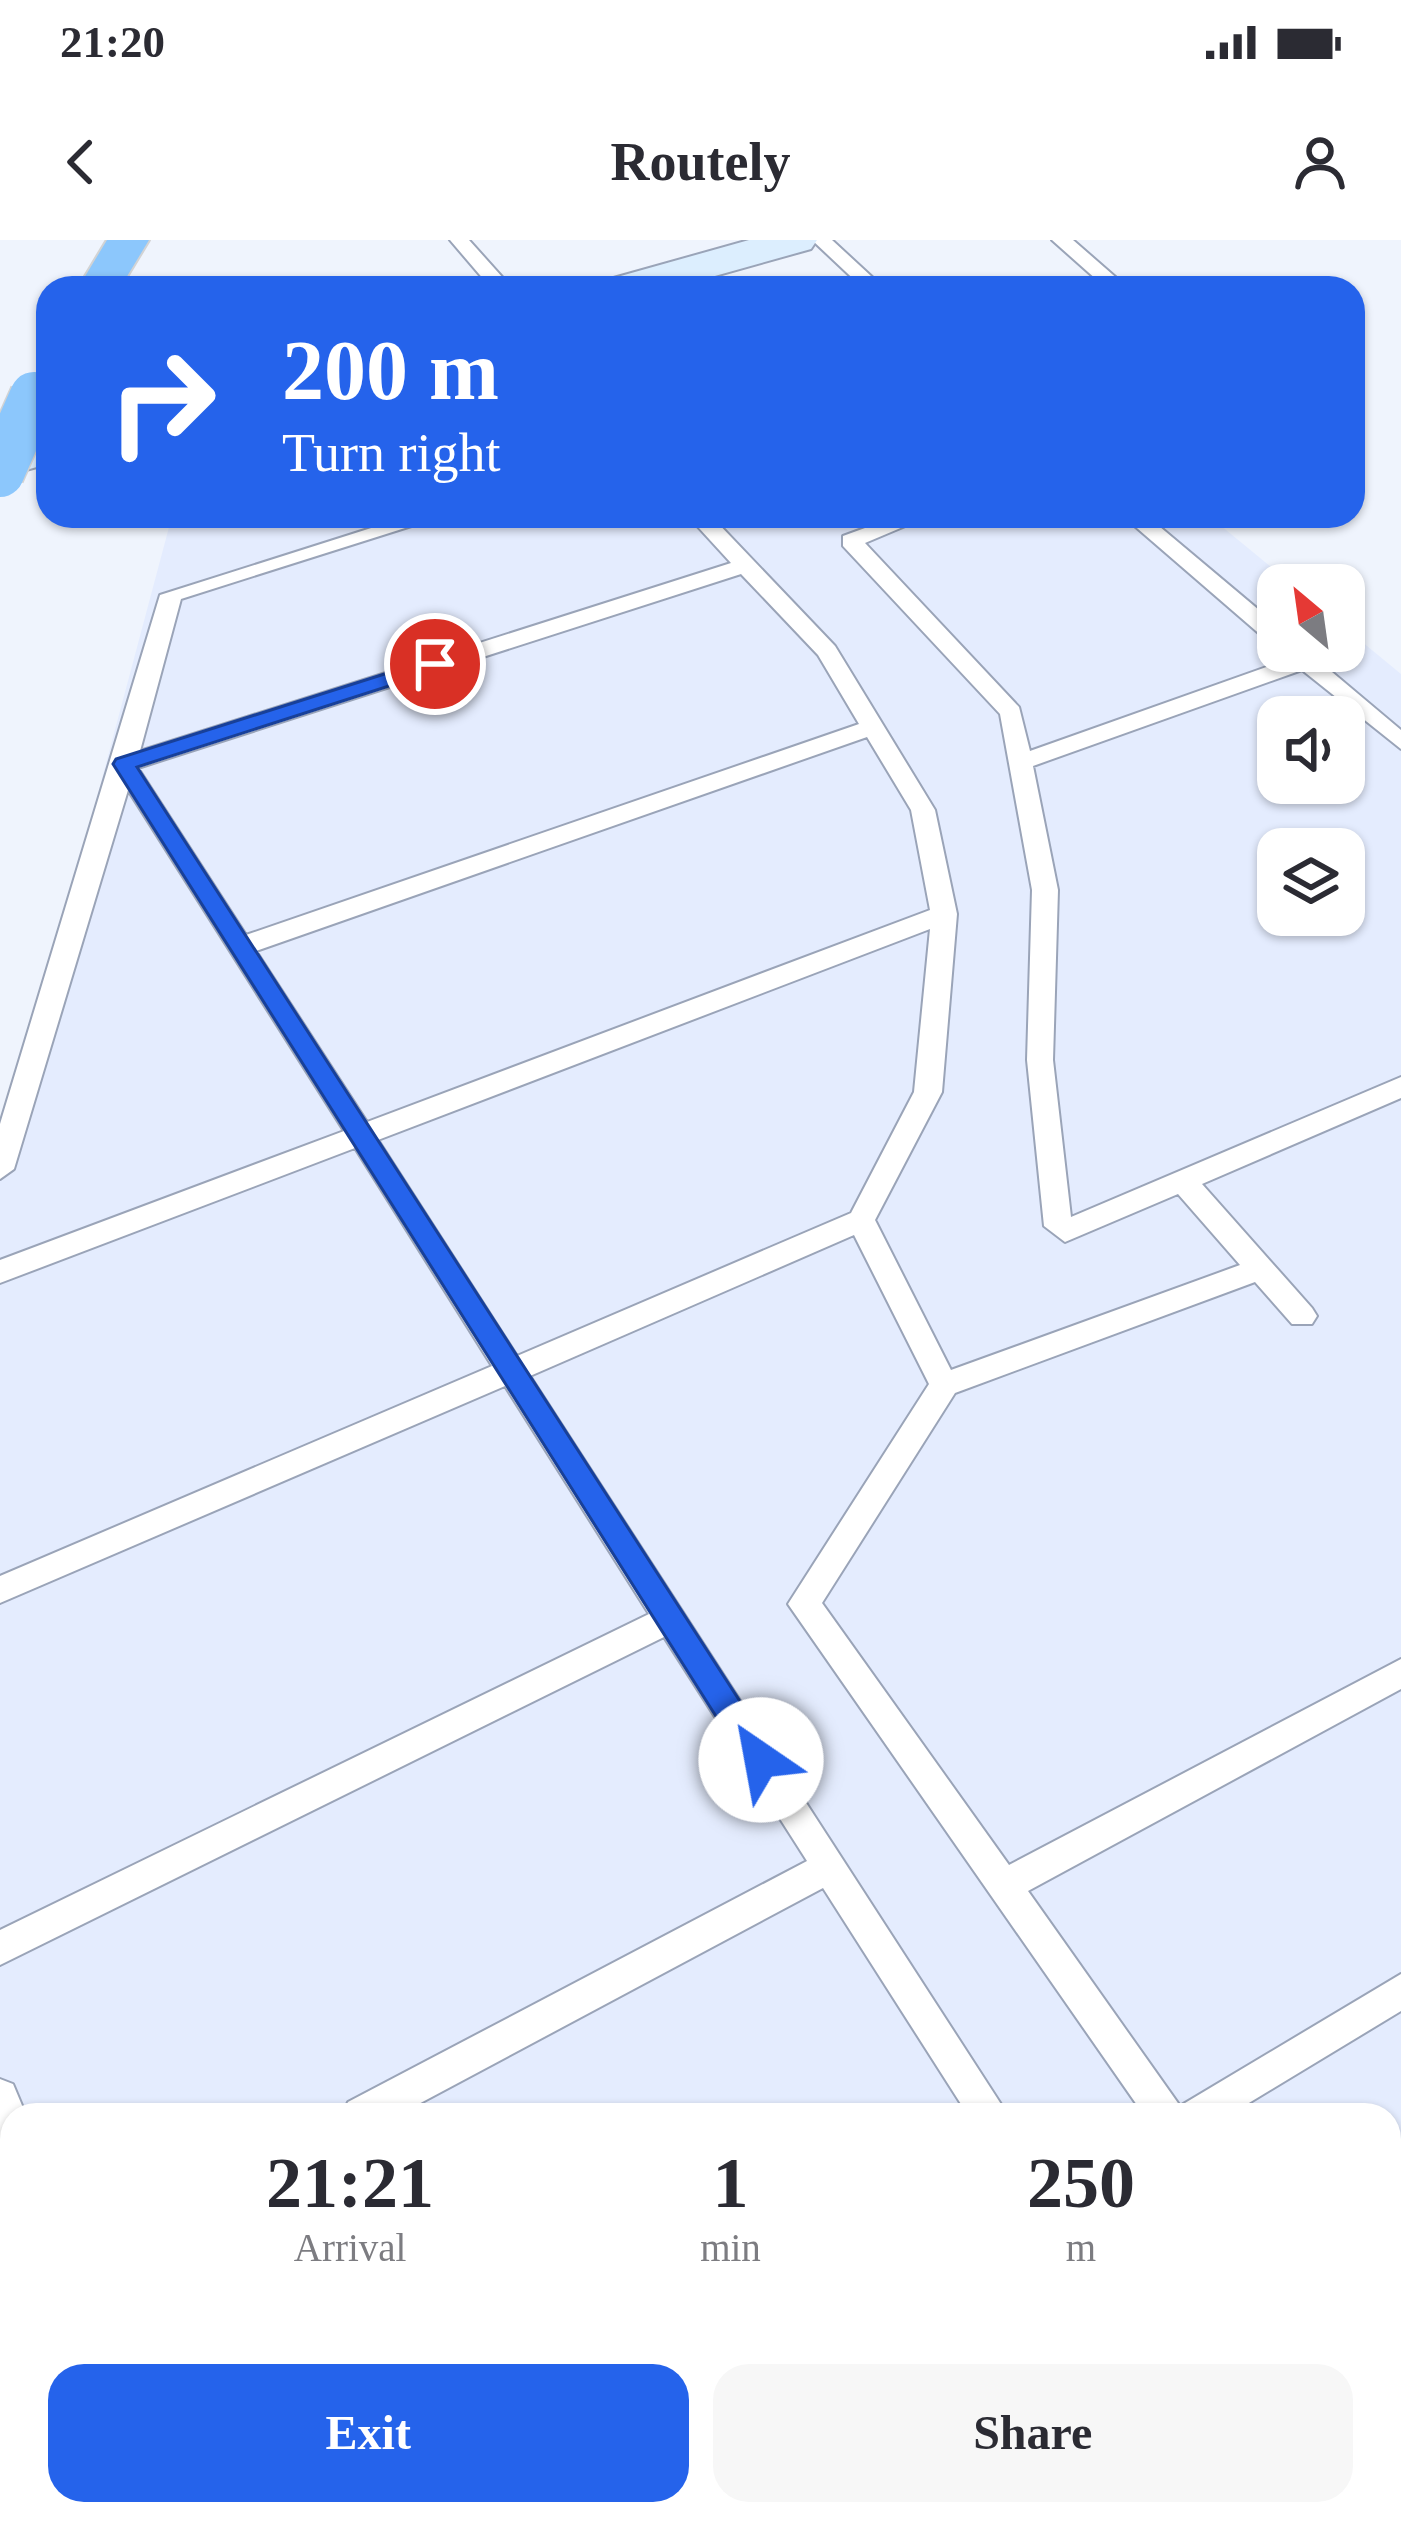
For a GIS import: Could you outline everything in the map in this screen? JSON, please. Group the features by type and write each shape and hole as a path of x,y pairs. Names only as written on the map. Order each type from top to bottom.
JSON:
{"highway":[{"path":"106,276 128,240"},
{"path":"0,473 36,396"}],"main road":[{"path":"668,276 796,240"},
{"path":"0,463 36,453"}],"lane":[{"path":"459,240 491,276"},
{"path":"821,240 861,276"},
{"path":"1061,240 1104,276"},
{"path":"0,1169 171,596 393,528"},
{"path":"0,1590 861,1220 928,1092 944,914 923,810 827,651 711,528"},
{"path":"886,528 851,541 1011,712 1045,890 1040,1060 1058,1226 1065,1231 1401,1087"},
{"path":"1148,528 1257,620"},
{"path":"124,764 746,565"},
{"path":"1022,762 1257,672"},
{"path":"1318,672 1401,742"},
{"path":"240,946 876,726"},
{"path":"124,764 980,2103"},
{"path":"0,1272 944,914"},
{"path":"1182,1180 1302,1316"},
{"path":"861,1220 944,1385"},
{"path":"1157,2103 804,1604 944,1385 1260,1269"},
{"path":"0,1948 670,1619"},
{"path":"1003,1886 1401,1673"},
{"path":"384,2103 829,1867"},
{"path":"1215,2103 1401,1991"}],"shaded area":[{"path":"169,528 1224,528 1267,564 1257,564 1257,672 1365,672 1365,644 1401,674 1401,2103 0,2103 0,1161"}],"route":[{"path":"435,664 124,764 761,1760"}]}
